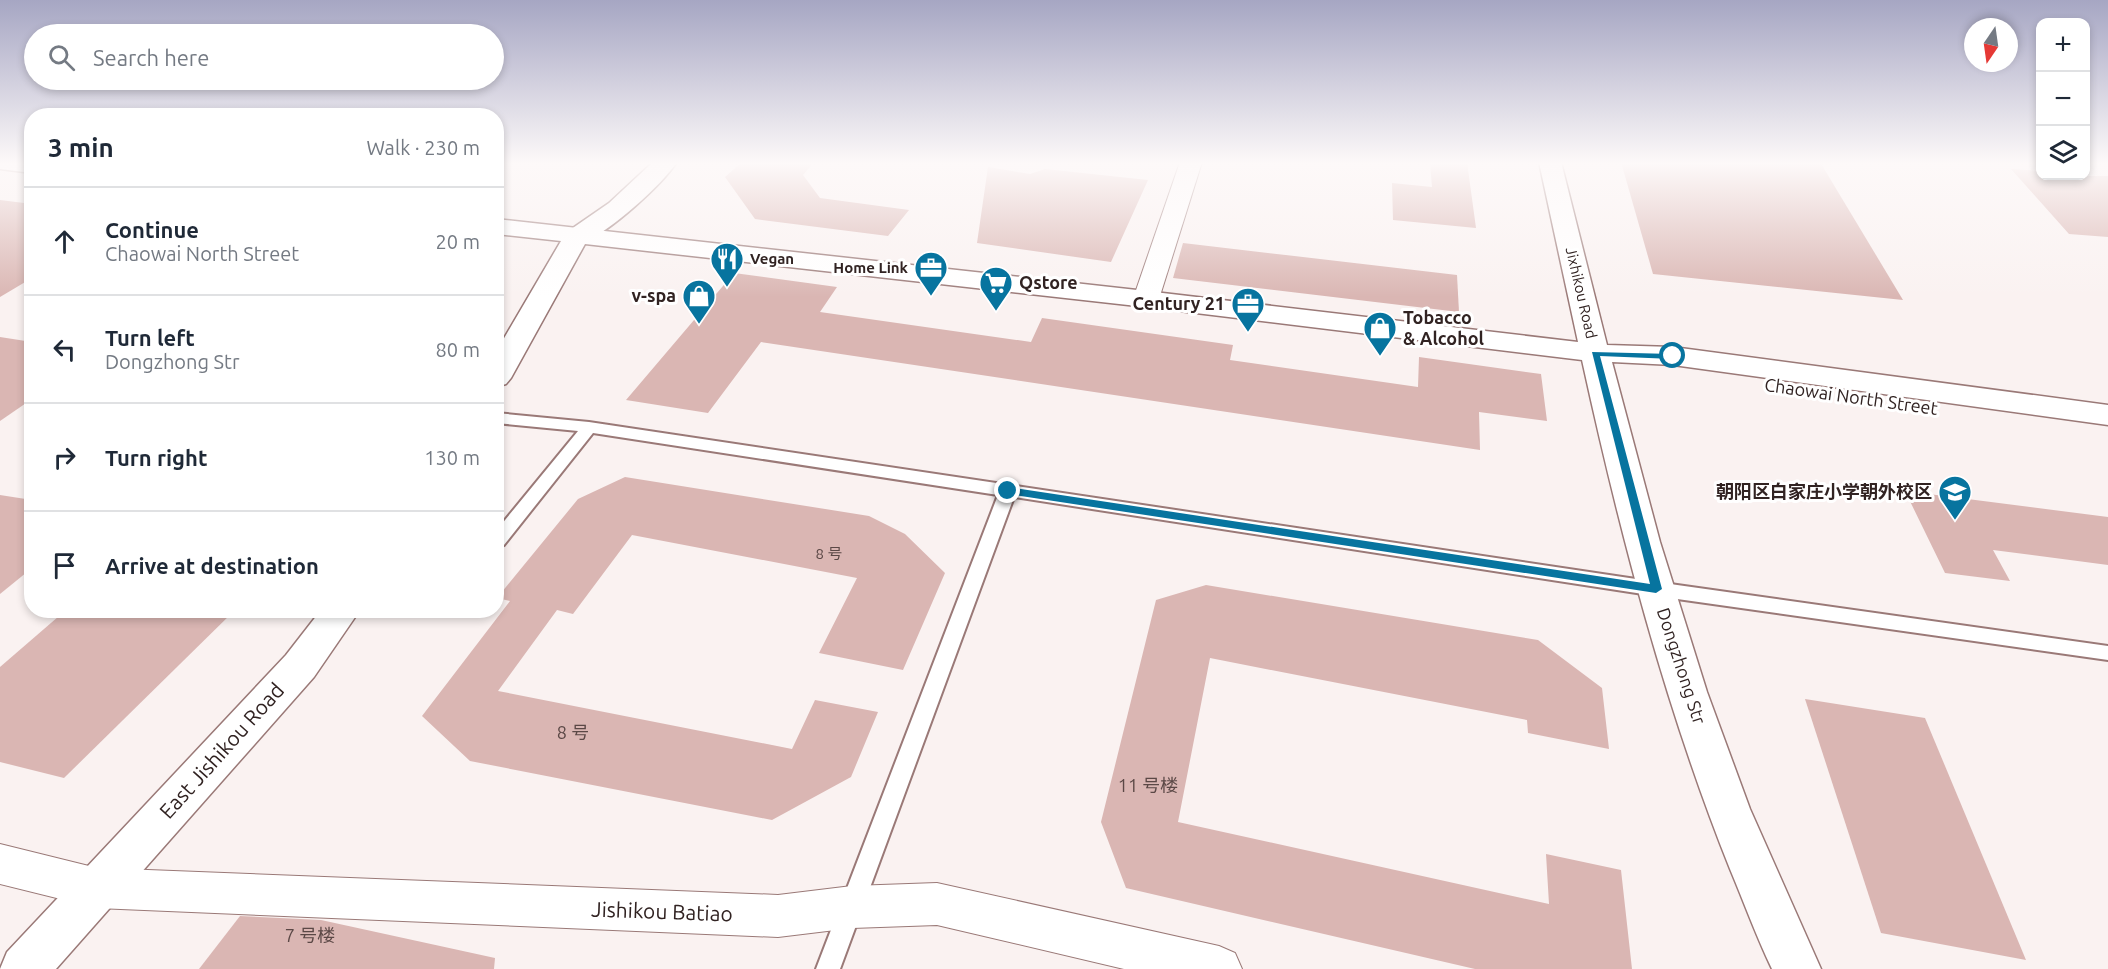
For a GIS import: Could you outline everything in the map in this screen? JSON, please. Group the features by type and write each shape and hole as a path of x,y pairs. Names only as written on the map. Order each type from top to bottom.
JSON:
{"street":[{"path":"504,364 576,237 588,207"},
{"path":"576,237 619,207"},
{"path":"1146,299 1176,207"},
{"name":"Jixhikou Road","path":"1561,207 1595,353"},
{"name":"Chaowai North Street","path":"504,227 576,237 1146,299 1595,353 1673,356 2108,415"},
{"name":"Chaowai North Street","path":"1595,353 1680,373 2108,434"},
{"name":"Dongzhong Str","path":"1595,353 1656,589 1712,765 1783,941 1797,969"},
{"name":"East Jishikou Road","path":"24,969 300,666 336,618"},
{"name":"Jishikou Batiao","path":"0,864 97,888 778,916 852,907 936,904 1219,969"}],"lane":[{"path":"504,419 589,427 1656,589 2108,653"},
{"path":"504,533 589,427"},
{"path":"828,969 1008,491"}],"building":[{"path":"0,207 24,207 24,283 0,297"},
{"path":"747,207 888,207 909,210 888,236 755,219"},
{"path":"982,207 1136,207 1111,262 977,243"},
{"path":"1393,207 1473,207 1476,228 1393,220"},
{"path":"1634,207 1847,207 1903,300 1653,274"},
{"path":"2045,207 2108,207 2108,237 2069,234"},
{"path":"1183,243 1457,275 1459,312 1173,278"},
{"path":"734,273 837,287 820,312 1031,342 1042,318 1233,345 1230,360 1418,387 1419,357 1541,374 1547,421 1479,412 1480,450 761,342 708,413 626,400"},
{"path":"0,337 24,341 24,404 0,421"},
{"path":"625,477 869,516 905,534 945,573 903,670 819,653 857,578 632,535 573,614 557,610 498,691 792,749 815,700 878,712 851,777 772,820 470,761 422,716 497,618 504,618 504,609 510,601 504,600 504,589 578,499"},
{"path":"1905,491 2108,517 2108,565 1993,550 2010,581 1945,573"},
{"path":"0,495 24,499 24,574 0,594"},
{"path":"1206,585 1538,640 1602,688 1609,749 1528,733 1527,720 1210,658 1178,822 1549,904 1546,854 1621,870 1632,969 1475,969 1126,888 1101,822 1156,600"},
{"path":"57,618 227,618 64,778 0,762 0,667"},
{"path":"1805,699 1925,718 2026,960 1881,933"},
{"path":"240,916 321,920 495,958 494,969 199,969"}],"place":[{"name":"Vegan","path":"727,288"},
{"name":"Home Link","path":"931,297"},
{"name":"Qstore","path":"996,312"},
{"name":"v-spa","path":"699,325"},
{"name":"Century 21","path":"1248,333"},
{"name":"Tobacco & Alcohol","path":"1380,357"},
{"name":"朝阳区白家庄小学朝外校区","path":"1955,521"}],"route":[{"path":"1008,491 1656,589 1595,353 1673,356"}]}
